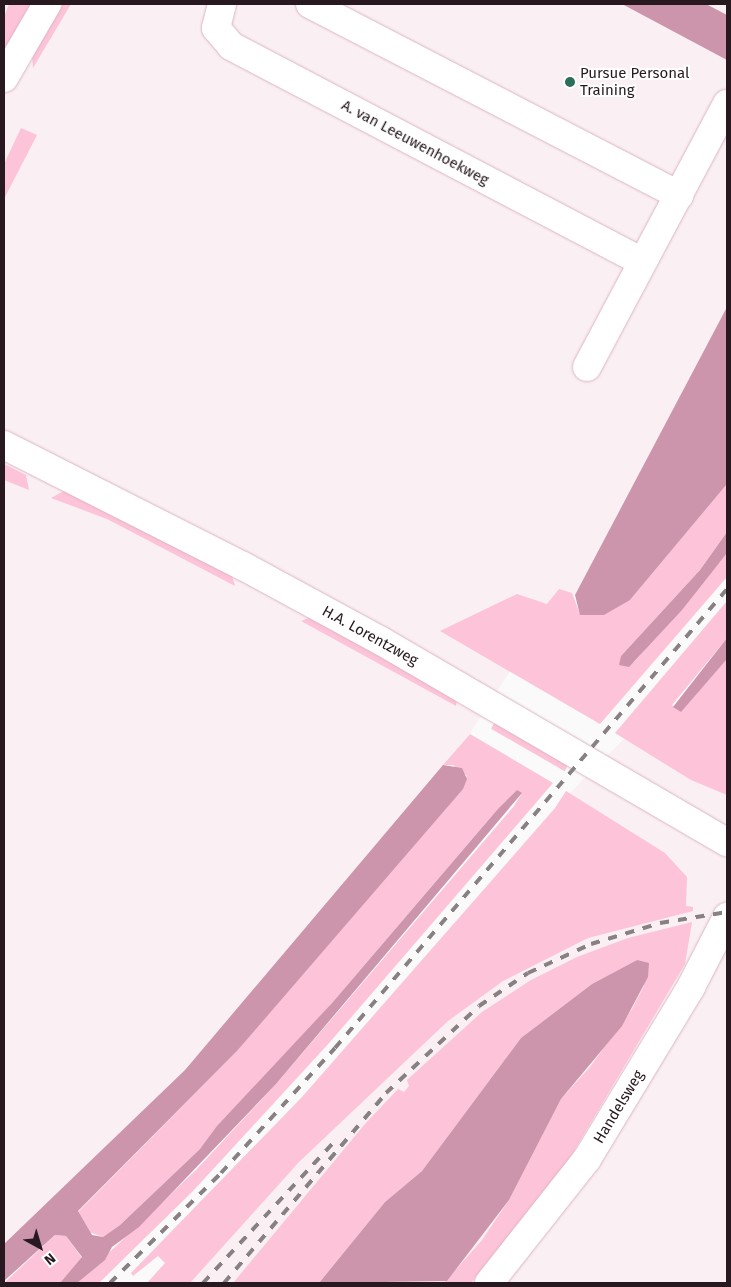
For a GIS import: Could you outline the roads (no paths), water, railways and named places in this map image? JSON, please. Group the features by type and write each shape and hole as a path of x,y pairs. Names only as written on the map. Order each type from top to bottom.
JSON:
{"street":[{"path":"4,78 47,4"},
{"name":"A. van Leeuwenhoekweg","path":"222,4 216,28 231,46 642,262"},
{"path":"310,4 678,195"},
{"path":"587,367 727,104"},
{"name":"H.A. Lorentzweg","path":"4,445 373,636 727,842"},
{"name":"Handelsweg","path":"489,1283 587,1159 691,987 727,917"}],"railway":[{"path":"110,1283 221,1173 335,1048 727,589"},
{"path":"224,1283 386,1093 479,1006 528,973 591,944 660,923 727,912"},
{"path":"203,1283 334,1142"}],"place":[{"name":"Pursue Personal Training","path":"570,82"}]}
